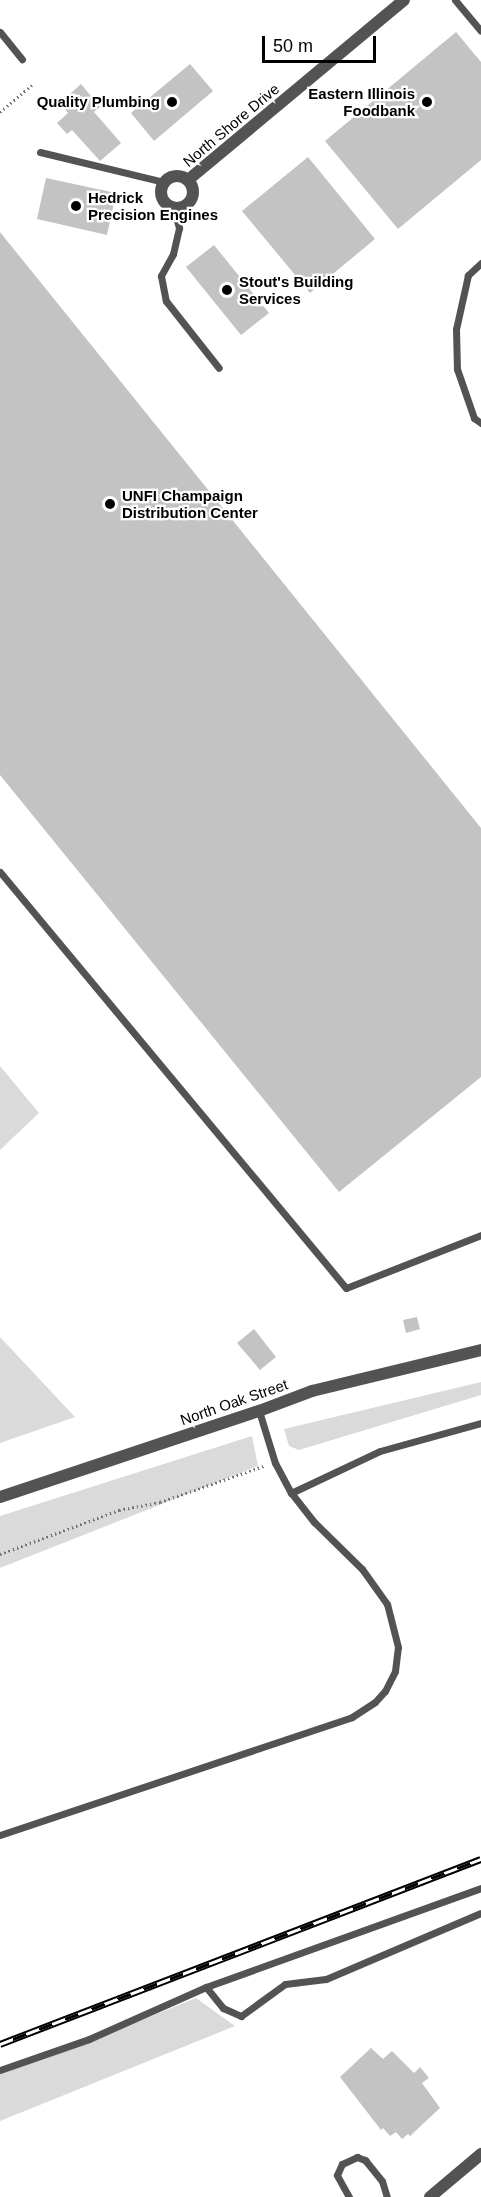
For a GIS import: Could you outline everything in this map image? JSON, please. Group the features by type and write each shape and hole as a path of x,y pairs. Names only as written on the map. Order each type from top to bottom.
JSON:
{"street":[{"name":"North Shore Drive","path":"188,180 404,0"},
{"name":"North Shore Drive","path":"164,182 178,176 188,180 193,189 191,200 184,207 173,207"},
{"path":"164,182 162,197 173,207"},
{"name":"North Oak Street","path":"0,1497 260,1412 312,1391 481,1350"},
{"path":"430,2197 481,2154"}],"lane":[{"path":"455,0 481,31"},
{"path":"0,32 22,59"},
{"path":"40,153 164,182"},
{"path":"173,207 179,228 173,254 161,276 166,301 219,368"},
{"path":"481,263 468,275 456,329 457,369 474,418 481,423"},
{"path":"0,872 346,1287 481,1235"},
{"path":"0,1835 352,1717 375,1702 385,1691 395,1671 398,1647 387,1604 362,1569 314,1522 291,1493 274,1463 260,1412"},
{"path":"291,1493 380,1451 481,1423"},
{"path":"0,2070 89,2039 206,1987 481,1888"},
{"path":"206,1987 223,2008 242,2016 285,1984 326,1979 481,1913"},
{"path":"349,2197 337,2175 342,2164 357,2157 365,2160 382,2181 387,2197"}],"path":[{"path":"0,112 32,86"},
{"path":"0,1554 119,1510 160,1502 274,1463"}],"shaded area":[{"path":"0,1066 39,1113 0,1150"},
{"path":"0,1337 75,1417 0,1443"},
{"path":"481,1382 481,1395 299,1450 289,1446 284,1429"},
{"path":"252,1436 258,1466 0,1568 0,1516"},
{"path":"196,1998 235,2026 0,2121 0,2072 64,2052"}],"building":[{"name":"Eastern Illinois Foodbank","path":"456,32 481,62 481,160 398,229 325,141"},
{"name":"Quality Plumbing","path":"190,64 213,91 154,141 131,113"},
{"path":"81,84 100,107 94,112 121,143 100,161 72,130 67,134 57,123 68,113 60,103"},
{"path":"308,157 375,239 310,293 242,211"},
{"name":"Hedrick Precision Engines","path":"46,178 116,193 107,235 37,219"},
{"name":"UNFI Champaign Distribution Center","path":"0,232 481,828 481,1077 339,1192 0,775"},
{"name":"Stout's Building Services","path":"214,245 269,313 241,335 186,267"},
{"path":"417,1317 420,1329 406,1333 403,1320"},
{"path":"254,1329 276,1357 260,1370 237,1343"},
{"path":"371,2048 383,2059 392,2051 414,2073 420,2067 429,2078 422,2083 440,2108 410,2136 408,2134 402,2139 396,2132 390,2136 383,2128 381,2130 340,2077"}],"railway":[{"path":"0,2044 481,1859"}],"place":[{"name":"Quality Plumbing","path":"172,102"},
{"name":"Eastern Illinois Foodbank","path":"427,102"},
{"name":"Hedrick Precision Engines","path":"76,206"},
{"name":"Stout's Building Services","path":"227,290"},
{"name":"UNFI Champaign Distribution Center","path":"110,504"}]}
